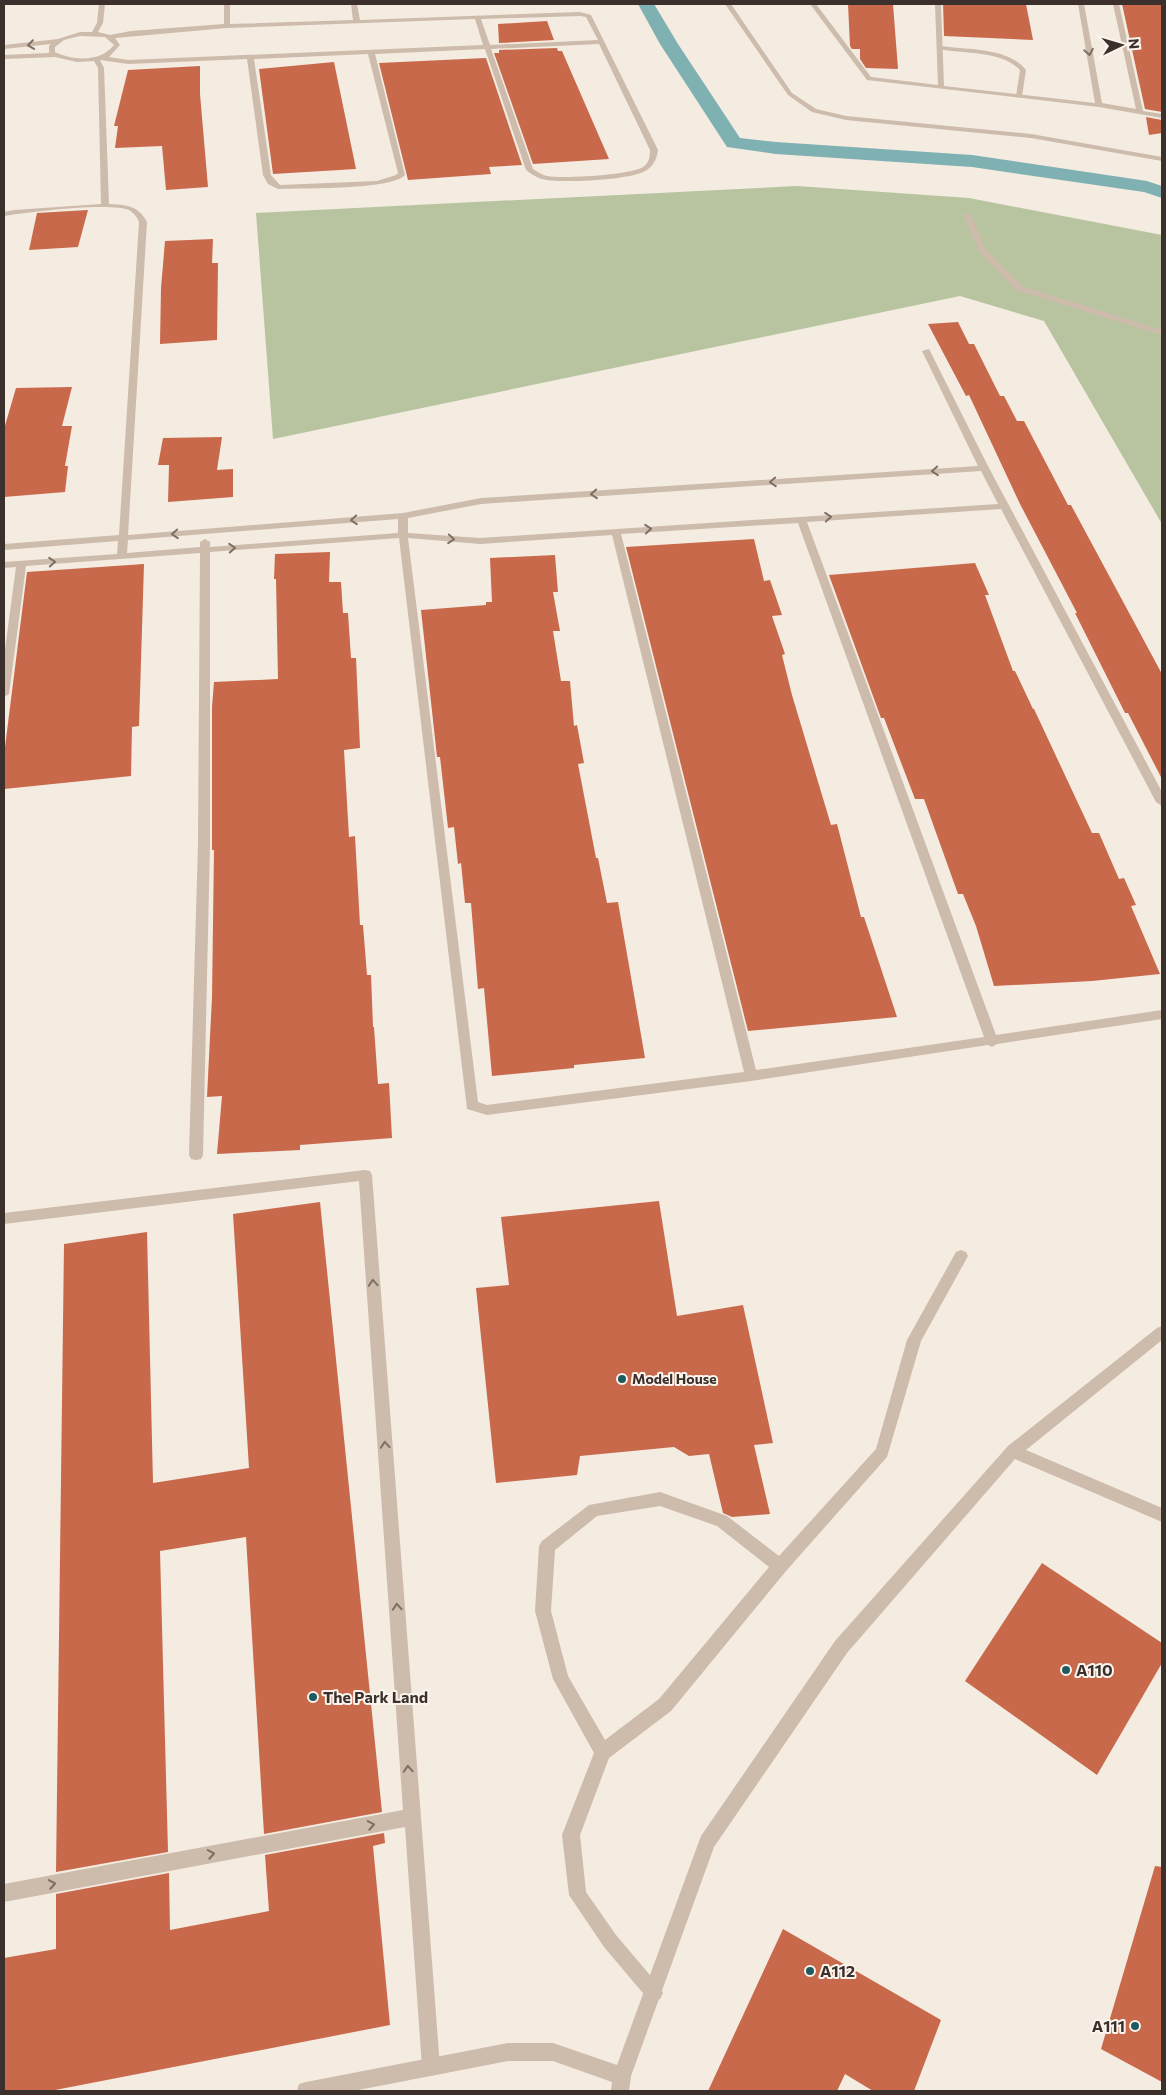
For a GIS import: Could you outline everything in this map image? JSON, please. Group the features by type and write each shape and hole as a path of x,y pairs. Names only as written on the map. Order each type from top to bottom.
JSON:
{"street":[{"path":"94,34 100,23 102,4"},
{"path":"227,4 227,26"},
{"path":"354,4 357,22"},
{"path":"728,4 790,94 814,111 846,118 1031,136 1162,159"},
{"path":"813,4 861,72 868,79 1099,105 1162,116"},
{"path":"938,4 941,86"},
{"path":"1081,4 1099,105"},
{"path":"1116,4 1140,111"},
{"path":"4,47 58,41 74,36 94,34 109,37 131,32 227,26 477,17 585,14 589,16 654,150 654,156 649,166 642,171 630,174 549,178 538,175 530,170 477,17"},
{"path":"99,57 116,48 117,43 109,37"},
{"path":"55,55 51,48 58,41"},
{"path":"4,57 55,55 73,60 99,57 128,62 602,42"},
{"path":"940,48 995,55 1015,61 1023,70 1019,96"},
{"path":"250,57 267,175 271,182 278,187 383,182 399,177 402,173 372,52"},
{"path":"99,57 101,68 105,206"},
{"path":"4,214 105,206 132,209 143,222 125,538 122,556"},
{"path":"967,215 983,251 1018,288 1162,333"},
{"path":"926,351 984,468 1162,802"},
{"path":"4,547 403,516 481,501 984,468"},
{"path":"4,566 403,535 480,541 1005,506"},
{"path":"403,516 403,535 472,1105 487,1110 751,1076 992,1042 1162,1015"},
{"path":"801,519 992,1042"},
{"path":"196,1155 204,842 205,532"},
{"path":"616,532 751,1076"},
{"path":"4,694 21,564"},
{"path":"4,1219 365,1175 431,2067"},
{"path":"654,1993 610,1941 578,1895 571,1835 603,1752 665,1705 780,1566 882,1452 914,1340 961,1256"},
{"path":"306,2091 508,2052 553,2052 621,2084 706,1842 841,1646 1013,1451 1162,1332"},
{"path":"1013,1451 1162,1515"},
{"path":"603,1752 561,1679 543,1611 547,1546 594,1510 660,1498 722,1521 780,1566"},
{"path":"4,1893 412,1818"}],"green space":[{"path":"797,186 969,198 1162,235 1162,524 1044,321 960,296 273,439 256,213"}],"building":[{"path":"848,4 893,4 898,69 866,68 860,59 860,49 852,49 850,46"},
{"path":"943,4 1026,4 1033,40 944,36"},
{"path":"1122,4 1162,4 1162,112 1145,109"},
{"path":"547,21 554,40 499,43 498,24"},
{"path":"557,48 558,51 562,51 609,159 533,164 494,53 499,53 499,50"},
{"path":"486,58 522,165 489,167 491,174 408,180 379,63"},
{"path":"334,62 356,169 273,174 259,69"},
{"path":"200,66 200,94 208,187 166,190 162,146 115,148 118,126 114,126 128,70"},
{"path":"1146,117 1162,120 1162,133 1149,135"},
{"path":"88,210 78,247 29,250 37,213"},
{"path":"213,239 212,263 218,263 217,340 160,344 161,288 165,241"},
{"path":"958,322 969,344 974,344 1000,396 1004,396 1017,421 1024,421 1068,505 1071,505 1162,674 1162,779 1128,713 1125,713 1075,613 1077,613 1020,504 969,395 966,396 928,324"},
{"path":"72,387 62,426 72,426 65,466 68,466 65,492 4,497 4,429 16,388"},
{"path":"222,437 217,470 233,469 233,497 168,502 169,465 158,465 163,438"},
{"path":"754,539 764,581 770,580 782,615 772,616 785,654 782,655 792,695 831,825 837,824 861,917 864,917 897,1017 748,1031 626,547"},
{"path":"330,552 329,582 341,582 343,613 348,613 351,658 356,658 360,748 344,750 349,837 355,836 360,925 363,925 367,975 371,975 378,1084 389,1083 392,1138 300,1145 300,1150 217,1154 222,1096 207,1097 212,997 214,850 212,850 212,707 214,682 278,679 276,579 274,579 275,554"},
{"path":"555,555 558,592 553,592 560,631 553,631 561,681 570,681 574,726 577,725 584,763 578,764 596,858 598,858 607,903 618,902 645,1058 574,1065 574,1068 492,1076 484,988 478,989 471,903 465,903 461,863 458,864 454,827 448,828 440,757 437,757 421,610 486,605 486,602 492,602 490,558"},
{"path":"975,563 989,595 985,595 1013,671 1015,671 1034,709 1092,833 1099,833 1119,879 1124,878 1136,905 1131,906 1160,974 1092,981 994,986 976,926 963,894 958,894 924,799 915,799 884,718 881,718 829,575"},
{"path":"144,564 139,726 132,727 131,776 4,789 4,755 27,572"},
{"name":"Model House","path":"659,1201 677,1316 743,1305 773,1443 754,1445 770,1514 732,1517 723,1513 709,1454 689,1456 674,1447 580,1456 577,1475 496,1483 476,1288 509,1285 501,1217"},
{"name":"The Park Land","path":"320,1202 382,1812 264,1834 246,1537 160,1551 168,1852 56,1872 64,1244 147,1232 153,1483 249,1468 233,1214"},
{"name":"A110","path":"1042,1563 1162,1643 1162,1663 1097,1775 965,1681"},
{"path":"384,1833 385,1843 373,1846 390,2025 50,2091 4,2091 4,1958 56,1949 56,1894 169,1873 170,1930 269,1911 265,1855"},
{"path":"1155,1866 1162,1867 1162,2082 1101,2049"},
{"name":"A112","path":"783,1929 941,2020 914,2091 873,2091 845,2074 837,2091 708,2091"}],"waterway":[{"path":"646,4 669,44 734,143 776,148 972,161 1147,187 1162,192"}],"place":[{"name":"Model House","path":"622,1379"},
{"name":"A110","path":"1066,1670"},
{"name":"The Park Land","path":"313,1697"},
{"name":"A112","path":"810,1971"},
{"name":"A111","path":"1135,2026"}]}
